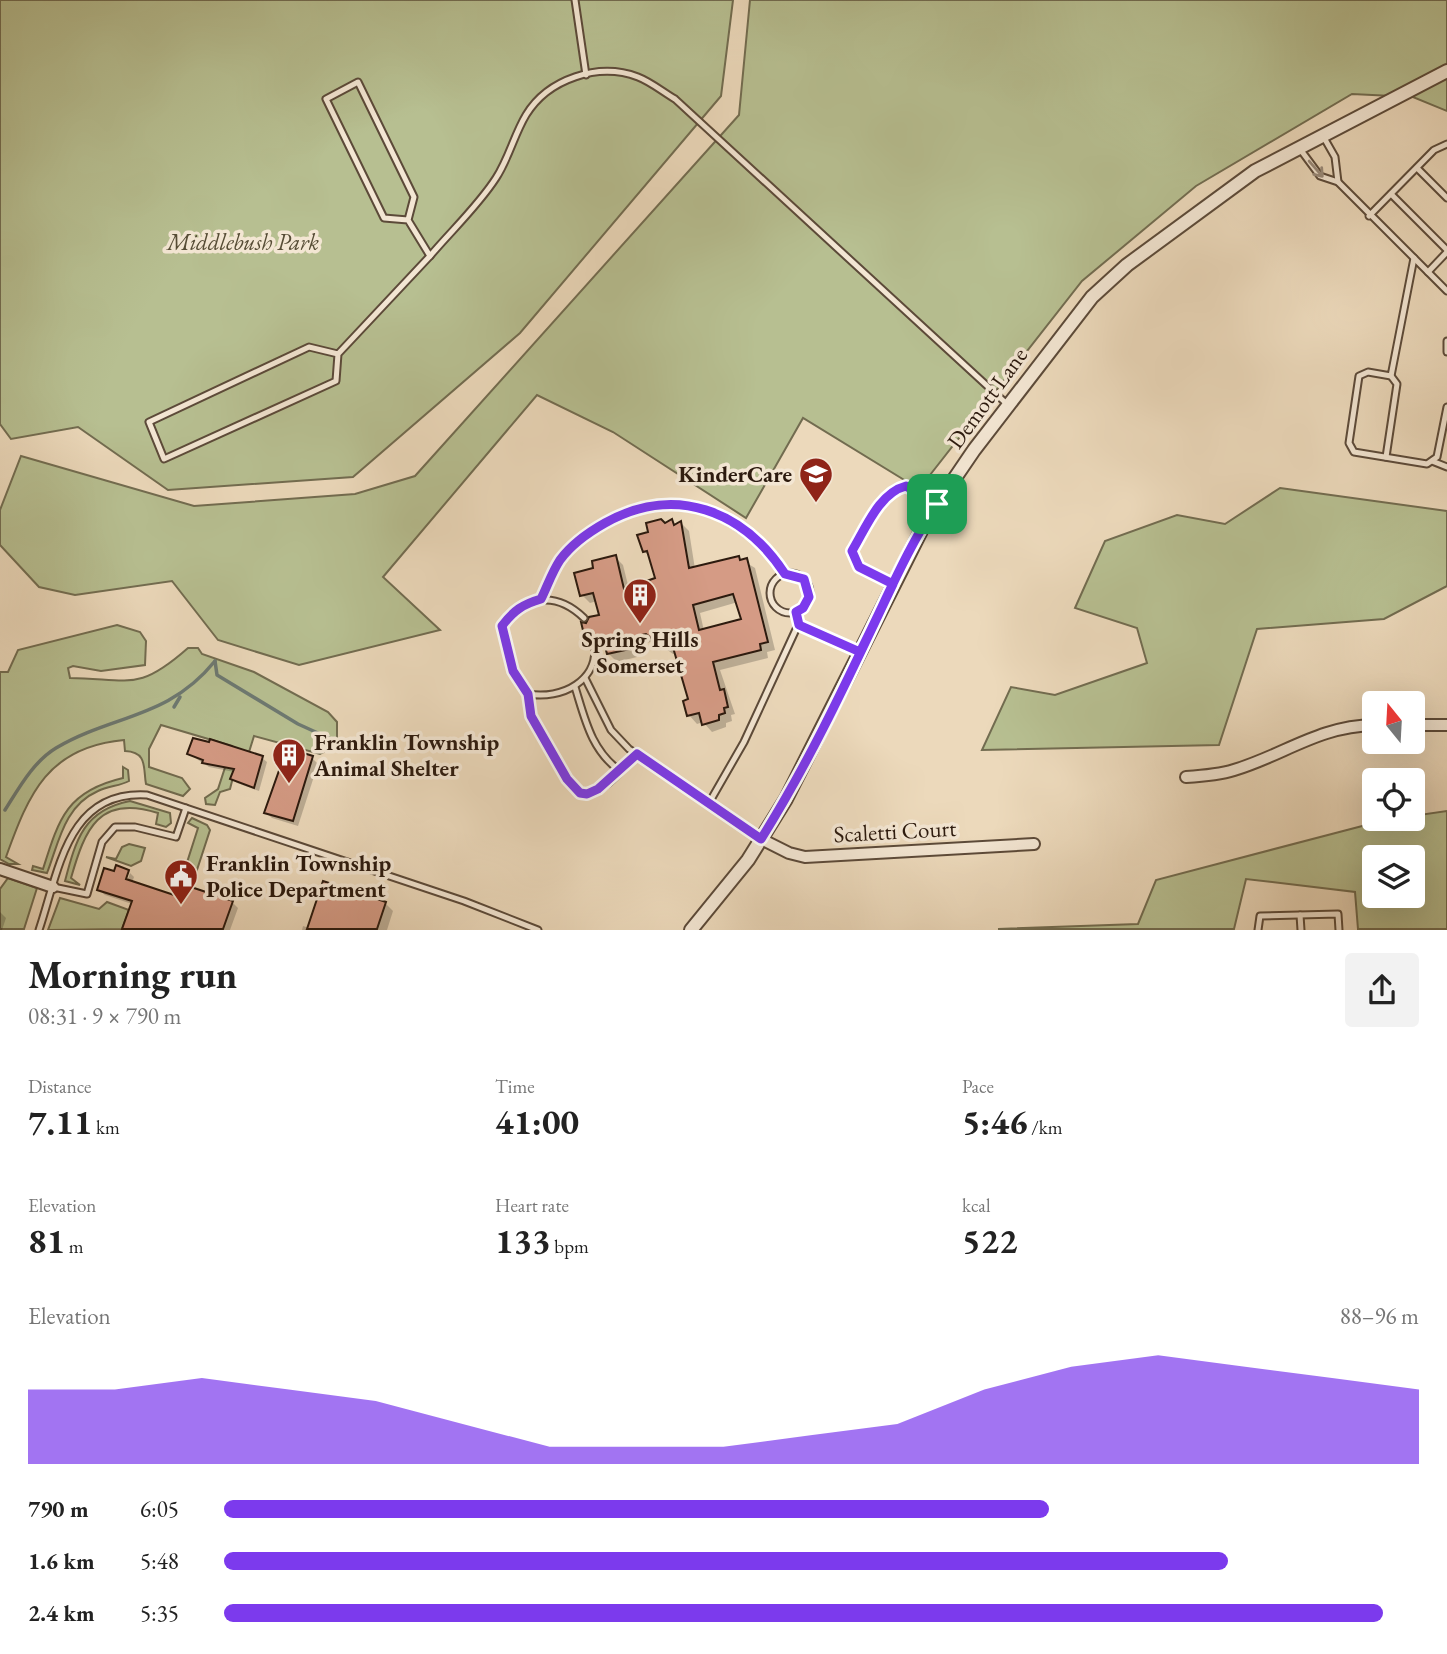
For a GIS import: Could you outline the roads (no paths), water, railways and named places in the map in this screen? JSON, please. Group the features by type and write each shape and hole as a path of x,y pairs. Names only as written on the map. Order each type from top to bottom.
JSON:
{"street":[{"name":"Demott Lane","path":"691,929 761,839 786,799 893,584 937,504 1008,405 1092,297 1127,265 1255,171 1447,71"},
{"path":"1425,725 1447,725"},
{"path":"1186,777 1218,775 1237,770 1329,730 1362,726"},
{"name":"Scaletti Court","path":"761,839 789,853 806,857 1034,844"},
{"path":"0,869 53,887"}],"lane":[{"path":"575,0 586,75"},
{"path":"338,354 309,347 149,422 164,459 336,381 338,354 430,256 494,180 508,158 525,117 541,95 571,77 607,71 638,77 675,99 1008,405"},
{"path":"408,220 384,218 326,99 358,82 414,197 408,220 430,256"},
{"path":"1322,134 1335,157 1338,182"},
{"path":"1369,216 1434,150 1447,144"},
{"path":"1299,147 1320,176 1338,182 1369,216 1447,290"},
{"path":"1417,168 1447,198"},
{"path":"1391,194 1447,251 1427,272"},
{"path":"1391,376 1414,258"},
{"path":"1447,341 1447,352"},
{"path":"1386,457 1397,384 1391,376 1368,372 1359,376 1349,443 1354,452 1427,464 1437,457 1447,407"},
{"path":"1432,461 1447,467"},
{"path":"893,584 859,567 852,551 893,489 906,486 937,504"},
{"path":"541,599 560,561 573,546 619,515 659,504 679,502 712,511 770,551 785,574 804,579 810,591 807,603 796,612 779,610 771,600 774,581 785,574"},
{"path":"584,618 572,607 557,600 541,599 525,603 512,613 502,626 513,671 528,694 531,716 567,779 580,793 587,794 598,789 637,754"},
{"path":"709,803 744,743 799,625 796,612"},
{"path":"799,625 860,652"},
{"path":"528,694 553,696 575,687 584,678 592,663 594,641"},
{"path":"584,678 611,730 637,754 761,839"},
{"path":"575,687 591,739 610,764 620,771"},
{"path":"39,929 70,837 78,822 94,806 135,794 186,808 464,901 538,929"},
{"path":"53,887 87,894 102,842 115,827 135,827 176,837 186,808"},
{"path":"1258,929 1260,916 1300,915 1338,915 1339,929"},
{"path":"1300,915 1301,929"}],"waterway":[{"path":"215,661 217,675 298,724 331,739"},
{"path":"5,810 40,760 56,748 159,705 197,680 215,661"},
{"path":"174,707 180,697"}],"place":[{"name":"KinderCare","path":"816,504"},
{"name":"Spring Hills Somerset","path":"640,625"},
{"name":"Franklin Township Animal Shelter","path":"289,785"},
{"name":"Franklin Township Police Department","path":"181,906"}],"park label":[{"name":"Middlebush Park","path":"243,242"}]}
